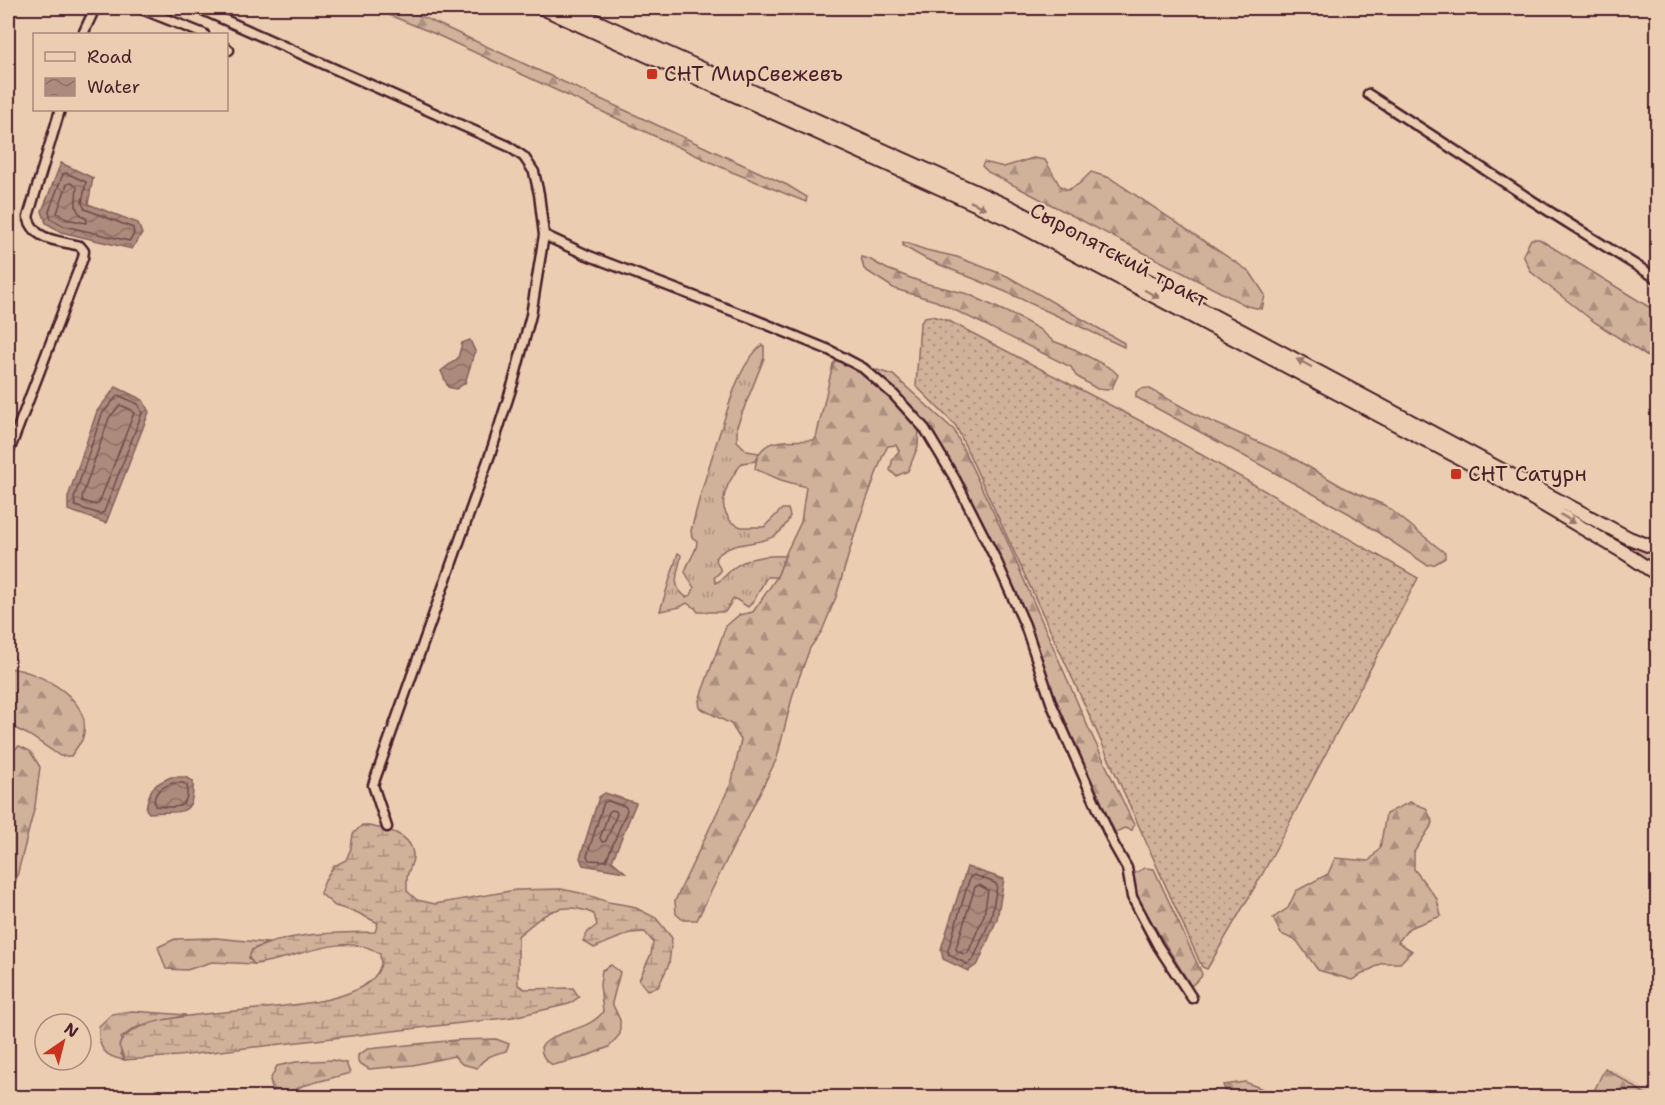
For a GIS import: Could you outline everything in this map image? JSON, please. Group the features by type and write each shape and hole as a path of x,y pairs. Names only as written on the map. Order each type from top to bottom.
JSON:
{"main road":[{"name":"Сыропятский тракт","path":"542,8 1006,218 1499,479 1616,547 1658,575"},
{"name":"Сыропятский тракт","path":"567,8 1012,208 1599,523 1658,549"}],"street":[{"path":"83,33 95,8"},
{"path":"139,8 202,33"},
{"path":"198,8 508,146 524,157 534,172 544,235 531,315 513,383 445,585 373,785 387,827"},
{"path":"1368,94 1528,199 1658,279"},
{"path":"8,454 83,258 84,250 80,246 45,238 31,228 28,217 60,111"},
{"path":"544,235 587,255 829,350 863,368 893,394 925,429 960,489 1025,625 1052,705 1114,845 1127,868 1132,897 1158,946 1192,998"}],"shaded area":[{"path":"1612,1069 1657,1097 1602,1098"}],"green space":[{"path":"372,8 401,8 425,18 787,185 807,197 806,202 732,172 433,33"},
{"path":"1033,158 1045,160 1060,186 1068,190 1079,184 1091,172 1110,178 1250,272 1265,295 1262,309 1247,306 988,172 982,166 984,162 1004,167"},
{"path":"1531,239 1539,239 1657,312 1657,363 1593,321 1531,272 1523,255"},
{"path":"903,242 957,257 1007,276 1124,343 1124,347 1006,292 926,259 903,246"},
{"path":"861,257 924,283 968,294 1019,318 1039,329 1053,341 1112,369 1118,375 1112,388 1097,389 1076,376 1071,367 936,301 895,289 864,269"},
{"path":"931,316 947,320 1156,429 1418,578 1263,873 1207,969 1202,967 956,426 916,386 920,324 925,317"},
{"path":"762,345 764,346 764,358 737,426 737,441 747,451 759,453 756,461 742,463 728,484 724,496 724,508 731,522 741,527 764,527 782,509 788,509 790,516 783,528 775,535 766,540 735,546 715,558 721,571 714,578 716,583 736,566 749,560 785,556 777,577 767,577 748,607 734,598 725,612 698,612 687,603 680,607 660,611 678,553 681,555 676,578 678,588 686,597 691,595 694,588 685,572 697,545 691,531 698,504 742,371"},
{"path":"837,359 858,370 903,408 919,427 918,446 908,471 896,476 890,470 893,458 899,451 896,445 888,446 883,455 858,523 836,597 822,631 810,648 793,694 777,758 697,920 683,920 676,914 675,901 732,781 741,740 731,724 700,708 699,700 726,626 739,615 753,612 777,577 801,522 806,487 755,469 757,458 762,450 775,442 816,438 833,364"},
{"path":"875,371 893,375 954,430 1007,541 1088,727 1134,825 1132,830 1124,828 1112,834 1055,703 1010,582 977,510 922,419 876,376"},
{"path":"1148,388 1199,416 1288,455 1343,487 1386,506 1445,553 1445,558 1435,564 1427,565 1350,514 1136,397 1136,392 1140,389"},
{"path":"1582,518 1657,553 1657,567"},
{"path":"8,668 35,675 62,690 73,700 81,712 84,726 82,740 71,756 60,756 29,735 8,725"},
{"path":"19,746 30,751 40,767 35,806 8,911 8,755"},
{"path":"1410,802 1426,808 1433,823 1414,852 1414,869 1437,899 1441,916 1409,928 1398,942 1412,951 1400,963 1382,963 1352,980 1318,970 1297,941 1281,934 1273,918 1288,908 1296,891 1328,874 1335,858 1369,861 1380,848 1386,814"},
{"path":"362,825 387,830 403,837 408,842 413,858 407,877 407,891 417,900 435,904 516,890 561,889 632,906 656,918 672,938 669,964 658,987 647,990 639,980 651,954 653,942 645,932 630,933 594,948 583,941 588,932 597,925 594,914 571,908 561,909 544,915 518,936 518,985 525,989 573,988 579,997 569,1004 513,1017 178,1056 125,1060 119,1046 134,1030 164,1020 333,998 363,986 381,964 380,954 366,947 335,945 254,964 249,958 252,950 282,940 312,935 375,932 378,923 356,912 335,906 320,893 334,866 346,860 353,834"},
{"path":"1145,868 1154,869 1202,974 1191,986 1135,895 1131,875"},
{"path":"216,938 267,943 252,950 249,958 254,964 212,962 187,970 166,969 158,947 175,939"},
{"path":"611,965 620,972 612,1003 620,1020 620,1034 609,1047 582,1058 553,1065 543,1056 541,1047 555,1036 588,1024 603,1012 600,985 602,970"},
{"path":"132,1011 186,1015 133,1029 121,1038 121,1054 125,1060 118,1059 103,1050 99,1026 112,1014"},
{"path":"496,1039 509,1044 506,1051 490,1056 477,1068 462,1064 454,1056 413,1065 369,1069 358,1062 358,1055 368,1049 457,1040"},
{"path":"332,1060 346,1063 350,1073 302,1086 283,1097 273,1092 270,1080 277,1066 296,1062"},
{"path":"1605,1068 1650,1097 1591,1097"},
{"path":"1245,1082 1265,1090 1271,1097 1228,1097 1223,1085"}],"water":[{"path":"61,163 93,178 88,204 138,223 142,234 132,249 61,232 46,223 42,211"},
{"path":"470,340 475,351 465,383 456,389 448,387 441,371 458,358 462,343"},
{"path":"116,387 143,400 149,412 106,523 68,510 68,497 97,411"},
{"path":"171,777 185,777 193,781 193,793 188,807 177,812 149,813 146,809 152,789"},
{"path":"605,793 636,803 612,861 625,872 583,865 580,858 599,797"},
{"path":"967,867 1004,879 997,919 978,964 968,971 943,959 941,949"}],"place":[{"name":"СНТ МирСвежевъ","path":"652,74"},
{"name":"СНТ Сатурн","path":"1456,474"}]}
